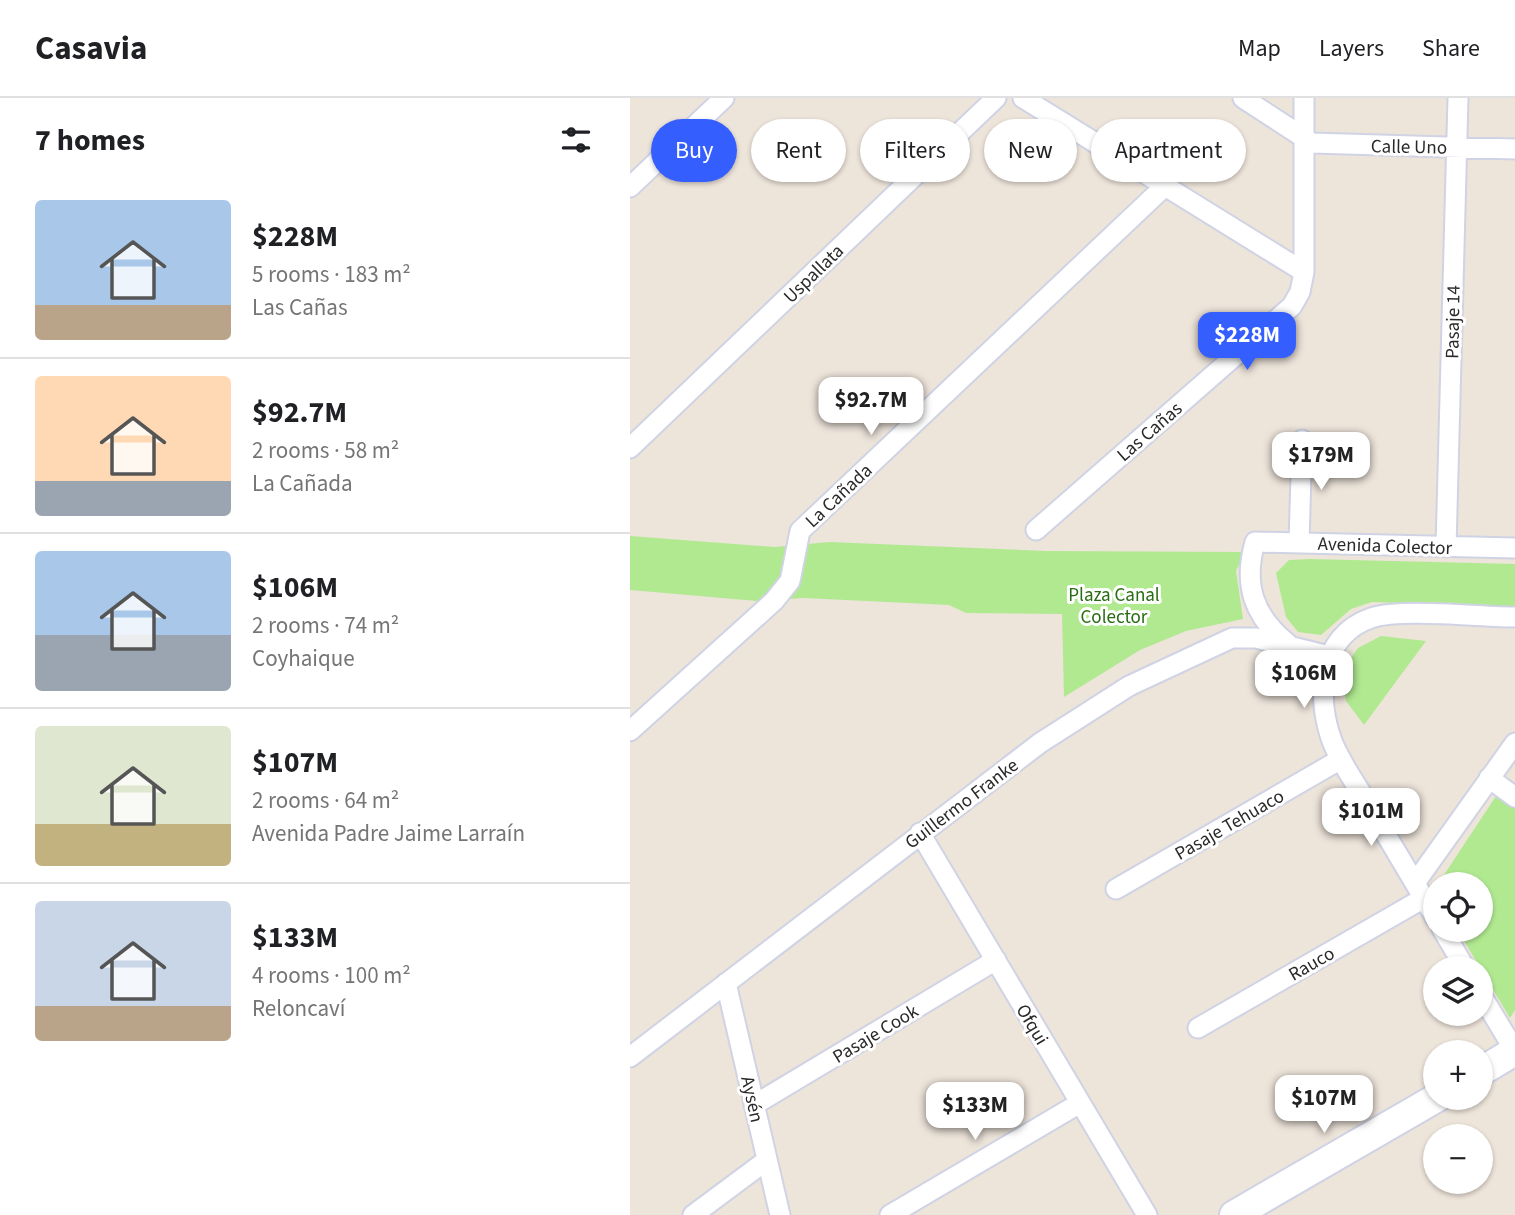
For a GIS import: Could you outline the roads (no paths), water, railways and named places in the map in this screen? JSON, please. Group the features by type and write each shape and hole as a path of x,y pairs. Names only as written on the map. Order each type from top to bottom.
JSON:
{"street":[{"path":"630,187 724,98"},
{"name":"Uspallata","path":"630,448 996,98"},
{"path":"1023,98 1304,272"},
{"path":"1243,98 1303,140"},
{"name":"Las Cañas","path":"1036,530 1292,306 1300,292 1304,272 1304,98"},
{"name":"Pasaje 14","path":"1446,547 1458,98"},
{"name":"Calle Uno","path":"1303,140 1321,144 1515,149"},
{"name":"La Cañada","path":"630,731 774,601 790,581 800,531 1165,186"},
{"path":"1299,542 1302,440"},
{"name":"Avenida Colector","path":"1294,648 1262,619 1254,603 1249,585 1249,562 1255,542 1515,548"},
{"path":"1423,898 1341,760 1330,732 1324,704 1325,671 1329,656 1346,632 1365,620 1386,614 1515,617"},
{"name":"Guillermo Franke","path":"630,1057 1040,743 1129,686 1232,638 1245,637 1329,656"},
{"path":"1419,891 1489,778 1515,743"},
{"name":"Pasaje Tehuaco","path":"1116,889 1341,760"},
{"path":"1489,778 1515,797"},
{"name":"Ofqui","path":"920,833 1147,1215"},
{"name":"Rauco","path":"1198,1028 1419,891"},
{"name":"Pasaje Cook","path":"754,1105 996,960"},
{"name":"Aysén","path":"726,983 780,1215"},
{"path":"1493,1015 1515,1051 1493,1064"},
{"path":"890,1215 1080,1103"},
{"path":"1234,1215 1423,1106"},
{"path":"693,1215 767,1160"}],"park label":[{"name":"Plaza Canal Colector","path":"1114,605"}]}
